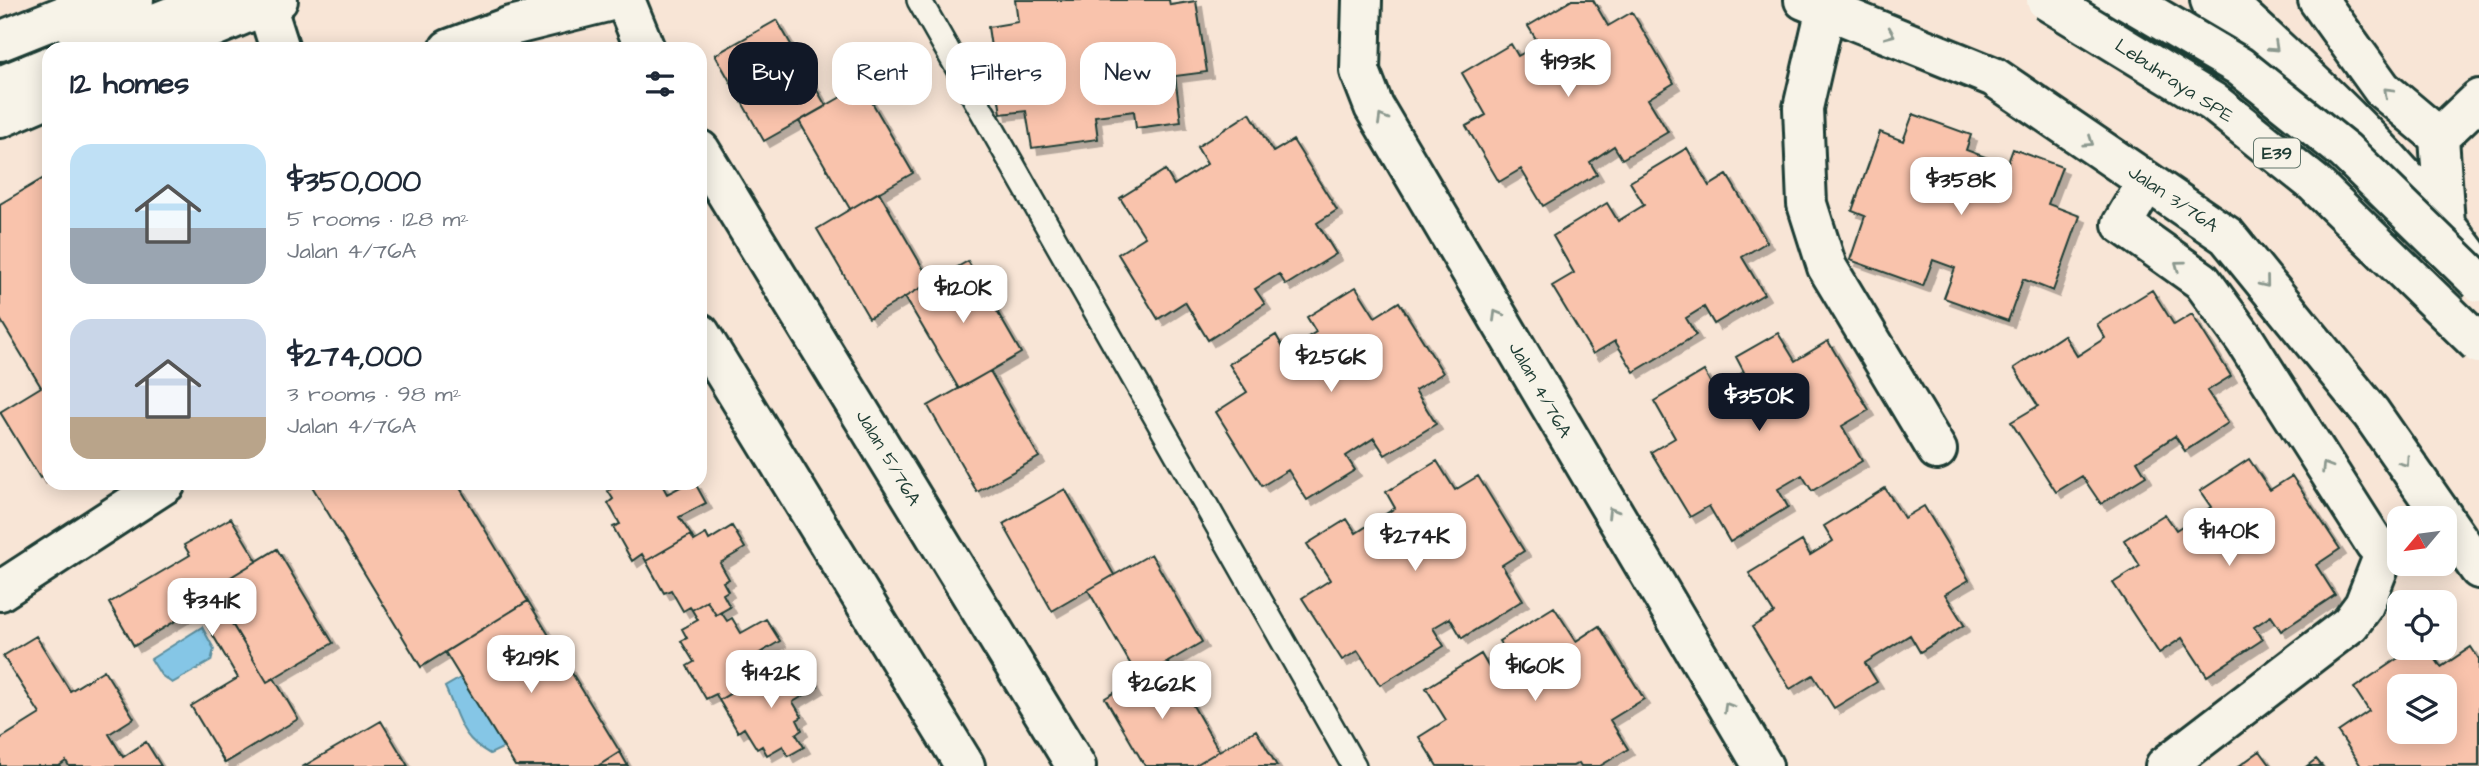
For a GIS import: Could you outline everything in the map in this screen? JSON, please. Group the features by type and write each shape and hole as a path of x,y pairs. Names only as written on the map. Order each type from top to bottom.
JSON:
{"main road":[{"path":"0,41 103,0"},
{"path":"0,57 134,0"},
{"path":"108,42 213,0"},
{"path":"493,42 518,38 615,0"},
{"path":"625,0 642,42"},
{"name":"Jalan 4/76A","path":"1362,0 1360,71 1374,107 1763,766"},
{"name":"Lebuhraya SPE","path":"2046,0 2224,110 2315,183 2465,335"},
{"path":"2107,0 2232,103 2342,200 2465,335"},
{"name":"E39","path":"2127,0 2239,66 2345,150 2479,282"},
{"path":"2210,0 2239,72 2345,186 2465,335 2479,364"},
{"path":"2224,0 2363,130 2445,223 2479,271"},
{"path":"2318,0 2382,89 2439,137 2445,223"},
{"path":"178,42 272,2 278,42"},
{"path":"1815,4 1803,108 1807,204 1827,267 1937,450"},
{"name":"Jalan 3/76A","path":"1815,4 1994,77 2227,236 2371,413 2435,506"},
{"path":"0,86 42,69"},
{"path":"0,118 42,100"},
{"path":"2439,137 2478,102"},
{"name":"Jalan 5/76A","path":"707,161 1076,766"},
{"path":"2147,182 2122,223 2202,281 2245,340 2375,544 2387,546"},
{"path":"707,344 965,766"},
{"path":"0,591 155,490"},
{"name":"Jalan 3/76A","path":"2457,537 2479,569"},
{"path":"2165,766 2350,624 2364,605 2387,559"}],"lane":[{"path":"919,0 1354,766"}],"water":[{"path":"202,627 214,649 211,661 172,683 161,675 151,659"},
{"path":"469,673 513,743 490,754 466,733 445,687"}],"building":[{"path":"1015,0 1169,0 1170,5 1196,1 1207,72 1176,76 1176,42 1080,42 1080,105 1176,105 1176,84 1181,122 1136,128 1134,111 1095,116 1098,139 1032,148 1026,111 1001,114 1000,105 1066,105 1066,42 990,42 988,27 1018,22"},
{"path":"1572,0 1593,0 1608,26 1632,12 1674,83 1648,99 1668,132 1622,159 1614,146 1590,162 1597,174 1543,206 1521,169 1499,182 1466,126 1486,115 1462,73 1511,44 1518,56 1539,44 1528,26"},
{"path":"777,20 790,42 738,42"},
{"path":"728,48 728,78 715,55"},
{"path":"818,92 826,106 764,141 743,105 818,105"},
{"path":"832,102 832,105 874,105 913,173 850,209 799,121"},
{"path":"1250,113 1273,152 1293,140 1337,210 1317,223 1336,254 1286,285 1279,274 1255,289 1265,304 1208,340 1185,302 1158,319 1118,254 1145,237 1120,198 1165,170 1174,185 1207,164 1197,147"},
{"path":"1913,114 1971,135 1966,150 2007,165 2013,149 2062,167 2048,204 2080,216 2053,291 2023,279 2008,321 1944,298 1955,268 1933,260 1923,286 1850,260 1865,216 1852,211 1880,132 1903,141"},
{"path":"1687,148 1709,186 1727,175 1767,242 1742,257 1764,294 1714,324 1704,307 1686,318 1696,335 1634,372 1615,341 1593,354 1552,286 1574,273 1553,236 1607,203 1618,221 1644,205 1630,182"},
{"path":"42,179 42,477 40,478 0,412 41,387 0,319 0,204"},
{"path":"879,192 931,282 869,318 817,229"},
{"path":"968,261 1021,353 959,389 905,297"},
{"path":"1356,287 1375,317 1399,302 1443,373 1415,390 1436,424 1385,455 1374,438 1346,456 1355,470 1307,500 1288,470 1262,486 1216,412 1247,392 1229,364 1276,335 1285,351 1316,332 1307,317"},
{"path":"2152,290 2174,325 2192,314 2231,376 2207,391 2228,423 2185,451 2175,436 2137,461 2146,476 2101,504 2082,476 2056,492 2011,422 2038,406 2014,368 2064,335 2077,356 2105,338 2097,324"},
{"path":"1778,333 1795,361 1828,341 1869,410 1842,426 1862,461 1812,491 1802,475 1778,489 1788,507 1730,542 1709,506 1690,517 1651,452 1675,438 1654,401 1704,371 1714,389 1744,372 1736,357"},
{"path":"990,371 1039,457 977,492 928,406"},
{"path":"2249,459 2270,490 2292,476 2340,549 2316,565 2335,595 2281,631 2271,616 2254,627 2262,640 2207,676 2182,638 2159,653 2113,583 2140,566 2124,540 2165,514 2176,530 2211,507 2200,491"},
{"path":"1437,461 1455,490 1478,476 1524,551 1502,565 1523,600 1462,638 1450,618 1433,628 1444,646 1380,685 1358,651 1342,660 1302,598 1330,580 1307,544 1347,519 1356,533 1395,508 1386,492"},
{"path":"1885,488 1904,518 1924,506 1969,580 1945,594 1964,625 1920,652 1910,635 1865,663 1877,682 1834,708 1813,675 1790,689 1752,627 1774,613 1749,573 1802,541 1810,555 1833,541 1824,526"},
{"path":"1065,489 1114,575 1052,611 1003,524"},
{"path":"314,490 461,490 528,601 421,667"},
{"path":"665,490 667,494 675,490 699,490 706,503 679,517 691,535 646,561 642,554 632,561 613,527 620,524 608,503 613,499 608,491"},
{"path":"231,518 257,561 211,589 267,682 274,678 298,719 225,763 191,706 238,678 197,608 134,646 109,603 190,555 184,545"},
{"path":"732,526 745,548 720,563 729,579 723,582 728,591 723,594 730,607 716,615 707,601 692,610 690,607 683,611 671,590 664,593 646,561 691,535 694,541 706,534 709,540"},
{"path":"277,549 333,643 267,682 211,589"},
{"path":"1151,554 1202,642 1139,679 1088,590"},
{"path":"528,601 620,752 598,766 515,766 445,652"},
{"path":"707,601 716,615 721,612 727,621 732,618 741,633 766,619 780,641 753,657 764,674 719,700 716,694 706,699 687,666 694,662 681,641 687,638 682,629 698,620 692,610"},
{"path":"1554,607 1576,641 1599,626 1644,699 1610,720 1628,749 1600,766 1581,766 1579,763 1573,766 1437,766 1419,737 1446,720 1426,688 1481,654 1495,678 1515,665 1499,641"},
{"path":"36,636 70,691 104,670 134,718 109,734 123,757 146,742 161,766 69,766 66,761 59,766 0,766 0,739 40,714 3,656"},
{"path":"2471,647 2479,659 2479,766 2361,766 2338,732 2369,711 2354,688 2395,660 2436,660 2441,667 2452,660 2457,660 2457,656"},
{"path":"1168,662 1219,751 1194,766 1145,766 1105,698"},
{"path":"806,665 818,687 793,702 802,717 797,720 802,730 796,734 804,747 788,756 783,746 767,755 762,746 757,749 744,728 738,732 719,700 764,674 767,680 779,673 782,678"},
{"path":"381,721 408,766 304,766"},
{"path":"1256,730 1277,766 1194,766 1219,751"},
{"path":"2260,751 2271,766 2239,766"},
{"path":"620,752 628,766 598,766"},
{"path":"2316,759 2322,766 2307,766"}]}
